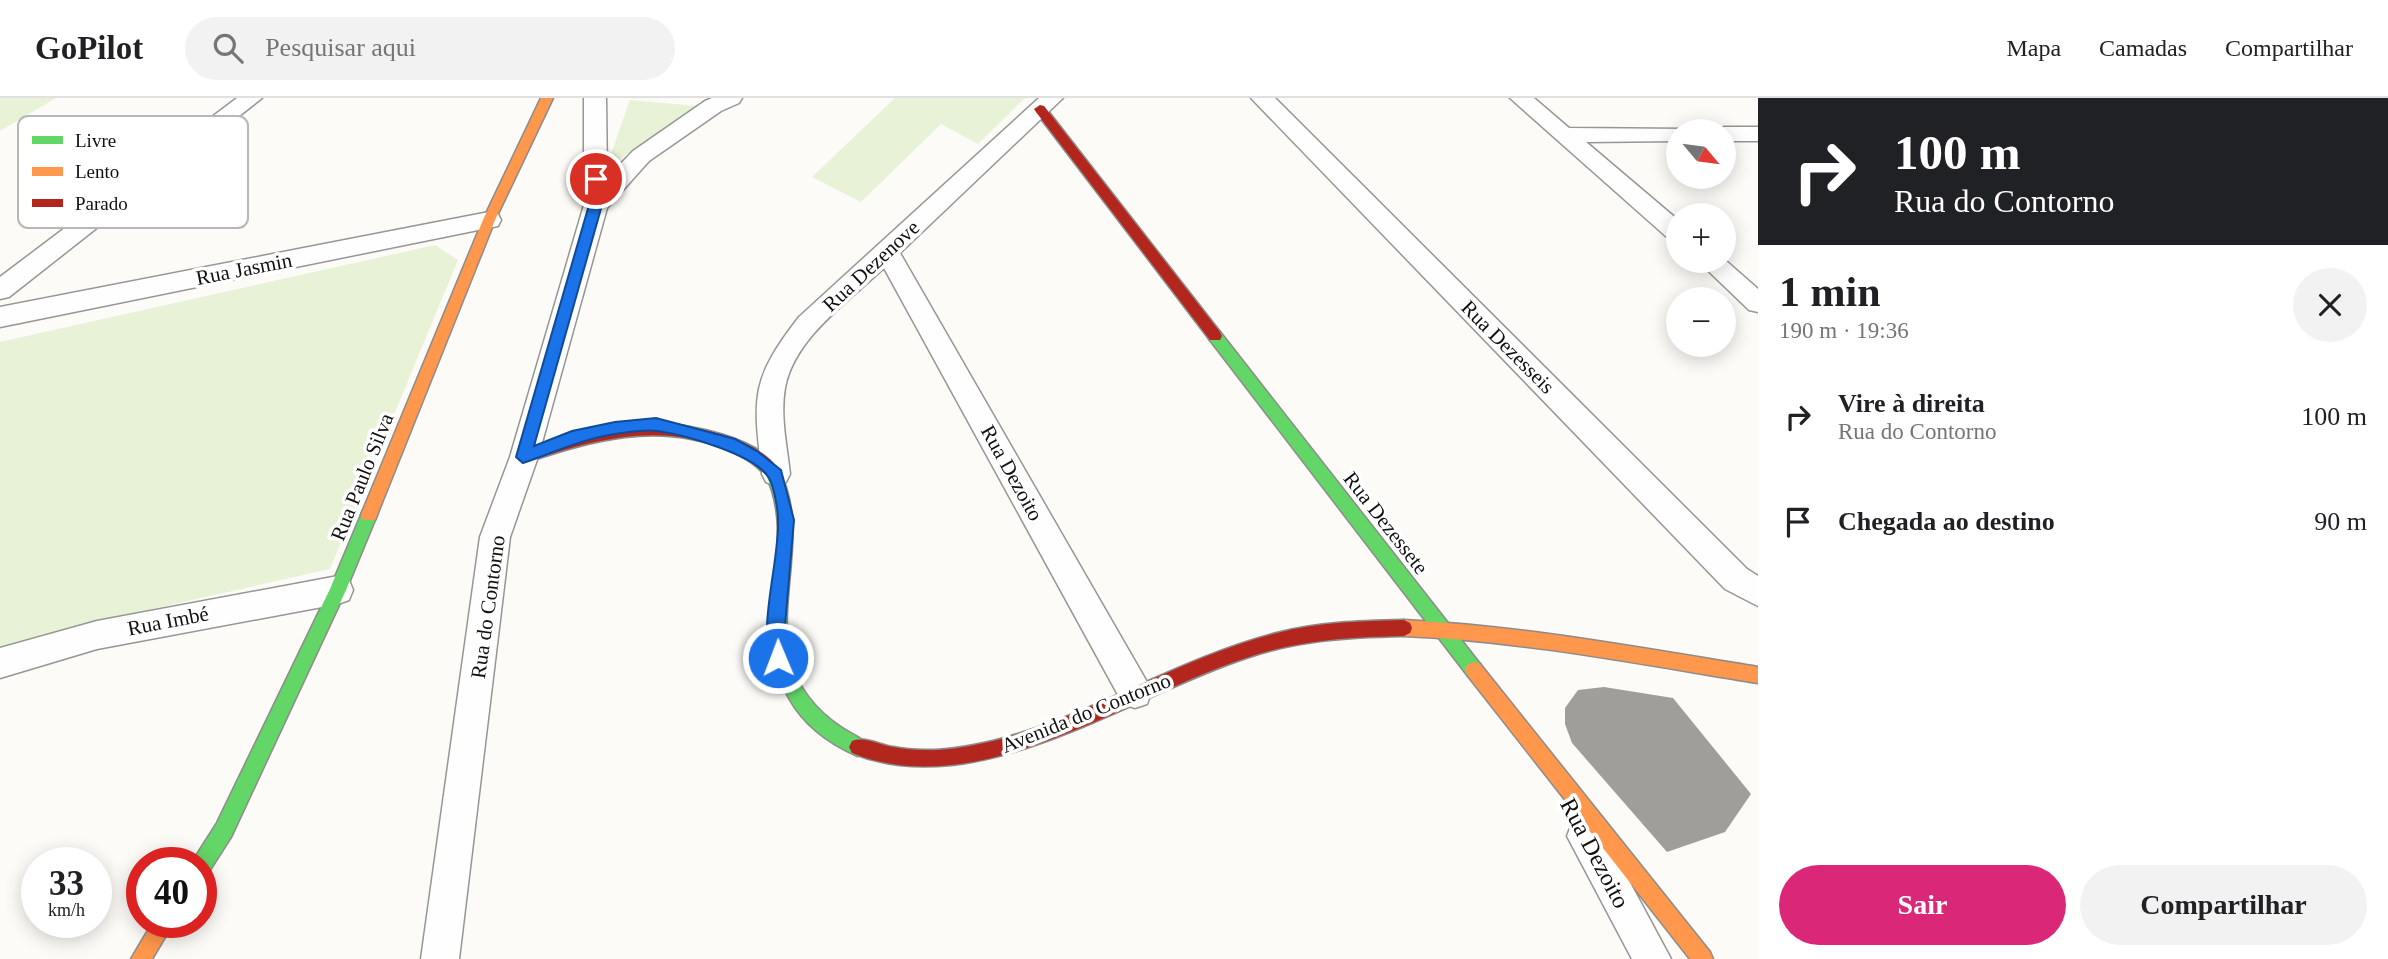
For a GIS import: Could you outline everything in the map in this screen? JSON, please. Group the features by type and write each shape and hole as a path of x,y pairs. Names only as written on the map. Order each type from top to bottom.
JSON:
{"street":[{"path":"227,116 251,98"},
{"name":"Rua Paulo Silva","path":"213,847 224,830 338,590 489,220 547,98"},
{"name":"Rua do Contorno","path":"440,959 495,537 523,457 596,205 595,98"},
{"path":"596,205 641,156 713,106 731,98"},
{"name":"Rua Dezesseis","path":"1262,98 1736,579 1758,592"},
{"path":"1521,98 1666,223"},
{"name":"Rua Dezenove","path":"776,474 771,403 772,383 781,361 808,324 888,253 1046,103"},
{"name":"Rua Dezessete","path":"1046,103 1440,627 1703,959"},
{"path":"1736,134 1758,134"},
{"path":"1565,135 1666,135"},
{"name":"Rua Jasmin","path":"0,317 489,220"},
{"path":"0,290 81,228"},
{"name":"Rua Dezoito","path":"888,253 1135,693"},
{"path":"1724,273 1758,303"},
{"path":"523,457 572,437 615,428 656,424 729,443 752,455 776,474"},
{"name":"Avenida do Contorno","path":"776,474 786,520 777,626 778,658 796,700 829,732 871,753 920,761 973,756 1024,742 1135,693 1269,642 1340,629 1440,627 1753,669"},
{"name":"Rua Imbé","path":"0,663 97,635 338,590"},
{"name":"Rua Dezoito","path":"1538,748 1651,959"},
{"path":"141,959 154,938"}],"green space":[{"path":"0,98 56,98 25,116 18,116 18,120 0,131"},
{"path":"895,98 1025,98 978,144 941,124 861,202 812,177"},
{"path":"630,100 696,106 620,159 610,157"},
{"path":"435,245 458,260 330,569 68,628 0,650 0,342"}],"building":[{"path":"1604,687 1673,698 1751,794 1725,832 1667,852 1572,743 1565,724 1565,708 1578,690"}],"traffic: fast":[{"path":"1215,336 1474,670"},
{"path":"773,473 780,492 785,525 779,638 788,681 812,716 826,728 858,747"},
{"path":"213,847 224,830 338,590 369,515"}],"traffic: slow":[{"path":"369,515 489,220 547,98"},
{"path":"1404,628 1541,640 1758,675"},
{"path":"1474,670 1703,959"},
{"path":"141,959 154,938"}],"traffic: jam":[{"path":"1040,109 1215,336"},
{"path":"524,457 600,433 651,428 703,435 729,444 764,463 773,473"},
{"path":"858,747 892,756 926,759 994,749 1027,739 1192,670 1261,645 1314,633 1404,628"}],"route":[{"path":"596,179 596,205 523,457 572,437 615,428 656,424 729,443 752,455 776,474 786,520 777,626 778,658"}]}
